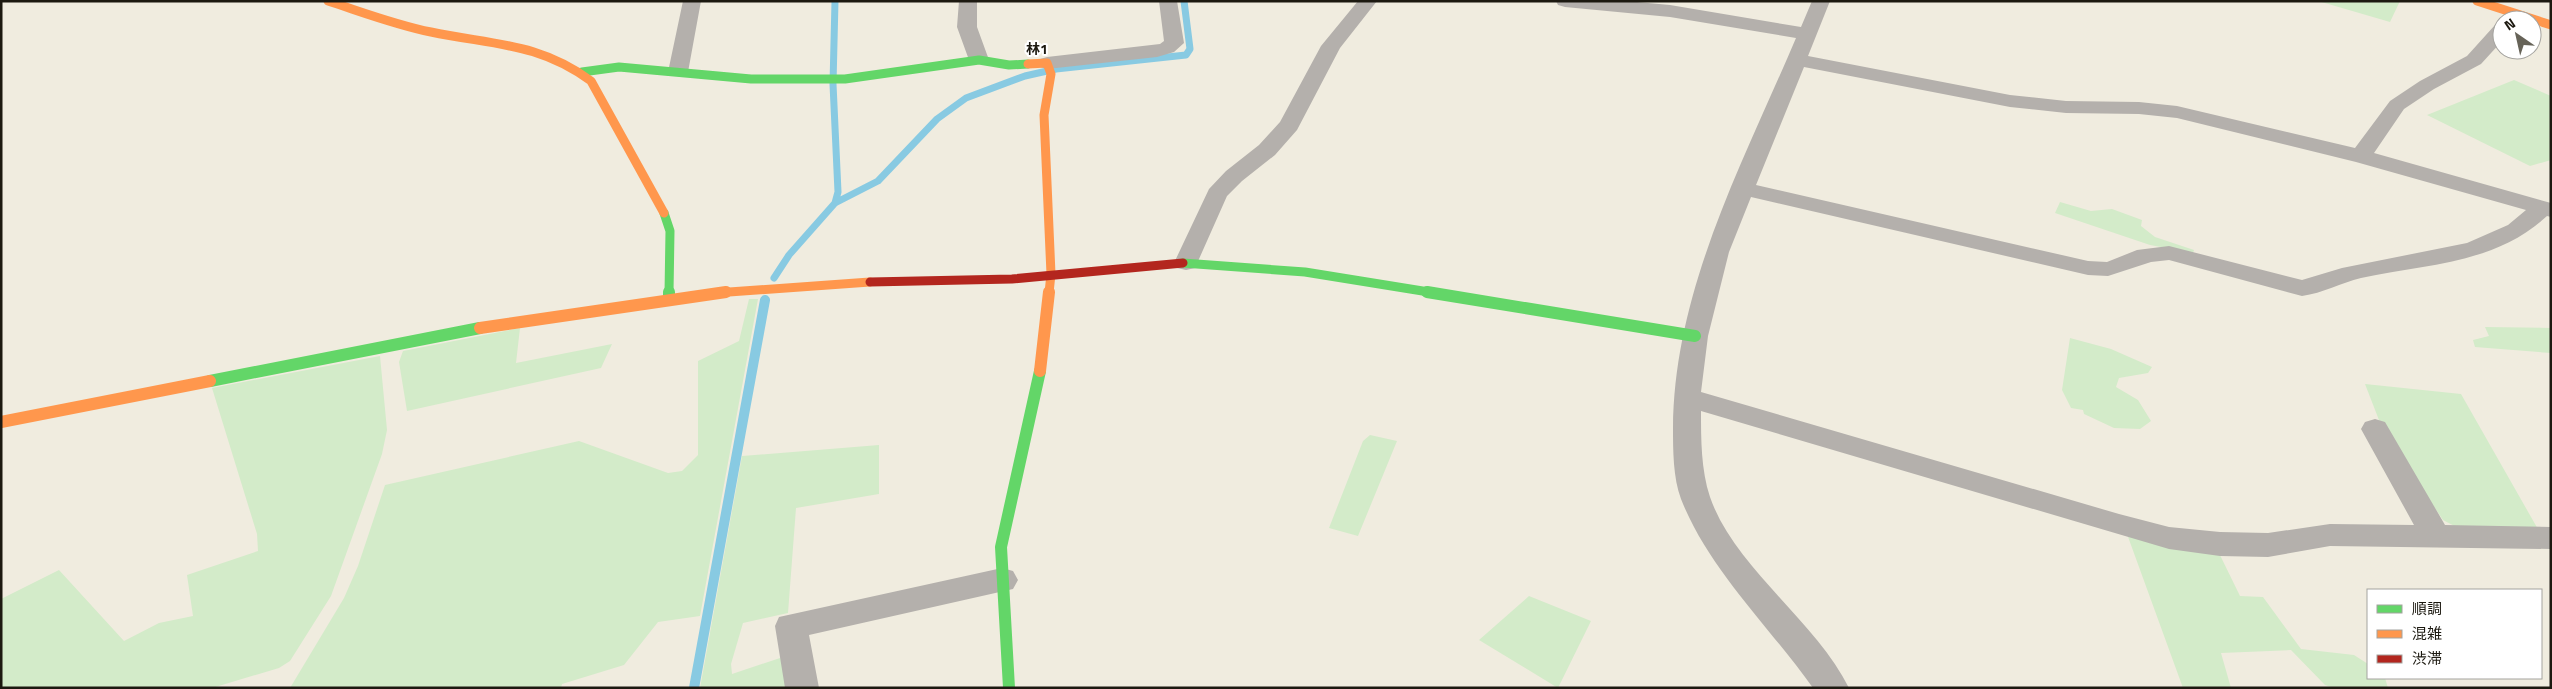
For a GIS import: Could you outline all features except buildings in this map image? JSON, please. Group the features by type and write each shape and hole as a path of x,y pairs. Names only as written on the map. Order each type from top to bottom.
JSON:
{"street":[{"path":"328,1 444,35 535,49 562,58 582,72 591,81 662,206 670,232 668,297"},
{"path":"678,72 692,1"},
{"path":"968,1 967,27 979,60"},
{"path":"582,72 619,67 751,79 846,79 979,60 1009,65 1157,51 1167,48 1174,43 1173,24 1168,1"},
{"path":"1186,263 1217,194 1234,176 1267,150 1288,125 1331,46 1368,1"},
{"path":"1565,1 1670,11 1809,34"},
{"path":"1822,1 1745,189 1717,252 1695,336 1687,397 1686,452 1695,497 1709,527 1734,564 1797,640 1832,688"},
{"path":"2477,1 2495,10"},
{"path":"2363,157 2362,152 2397,105 2426,85 2455,72 2474,60 2492,42"},
{"path":"1798,60 2010,101 2066,107 2158,109 2363,157 2546,209"},
{"path":"1009,688 1001,547 1040,371 1051,274 1044,116 1051,74 1047,62"},
{"path":"1745,189 2088,268 2108,270 2129,263 2146,254 2169,252 2302,288 2317,286 2341,275 2461,252 2487,244 2516,230 2546,209"},
{"path":"1,422 460,331 668,297 821,282 976,280 1186,263 1305,272 1695,336"},
{"path":"1687,397 2119,525 2169,538 2220,544 2268,545 2330,535 2551,538"},
{"path":"2375,428 2436,537"},
{"path":"802,688 791,626 1002,580"}],"green space":[{"path":"2318,1 2400,1 2390,22"},
{"path":"2514,80 2551,96 2551,160 2530,166 2427,115"},
{"path":"2060,202 2091,211 2112,209 2142,220 2141,226 2155,237 2194,250 2193,253 2150,245 2055,213"},
{"path":"749,299 758,299 700,616 658,622 624,665 562,684 561,688 290,688 344,598 358,566 385,485 579,441 668,473 682,471 698,455 698,361 739,341"},
{"path":"2485,327 2551,328 2551,353 2475,347 2473,340 2489,336"},
{"path":"520,328 516,363 612,344 601,368 407,411 399,362 403,351"},
{"path":"2070,338 2111,349 2152,367 2148,373 2119,378 2116,387 2138,400 2151,421 2140,429 2114,428 2084,414 2083,410 2071,408 2062,390"},
{"path":"380,356 387,430 382,454 331,596 290,661 279,668 212,688 1,688 1,599 59,570 124,641 159,623 193,616 187,575 258,551 257,534 212,388"},
{"path":"2365,384 2461,394 2539,531 2460,529 2443,520 2384,433"},
{"path":"1370,435 1397,441 1358,536 1329,528 1363,441"},
{"path":"879,445 879,494 796,508 788,613 743,623 731,664 732,674 786,656 791,688 700,688 742,456"},
{"path":"2127,534 2219,553 2240,596 2263,597 2301,649 2354,655 2367,663 2367,679 2385,679 2388,688 2334,688 2325,685 2291,650 2221,653 2231,688 2183,688"},
{"path":"1529,596 1591,621 1558,688 1479,640"}],"waterway":[{"path":"835,1 833,84 838,192 835,203"},
{"path":"835,203 878,181 937,119 966,98 1025,76 1056,69 1186,55 1190,49 1184,1"},
{"path":"774,278 789,255 835,203"},
{"path":"694,688 765,300"}],"traffic: fast":[{"path":"582,72 619,67 751,79 845,79 979,60 1009,65 1028,64"},
{"path":"664,213 670,231 669,297"},
{"path":"1183,263 1305,272 1695,336"},
{"path":"210,381 480,328"},
{"path":"1009,688 1001,547 1040,371"}],"traffic: slow":[{"path":"328,1 391,22 430,32 534,50 572,67 591,81 664,213"},
{"path":"2477,1 2551,25"},
{"path":"1028,64 1047,63 1051,74 1044,115 1051,274 1040,371"},
{"path":"480,328 625,305 723,292 870,282"},
{"path":"1,422 210,381"}],"traffic: jam":[{"path":"870,282 1012,279 1183,263"}],"district":[{"name":"林1","path":"1037,48"}]}
